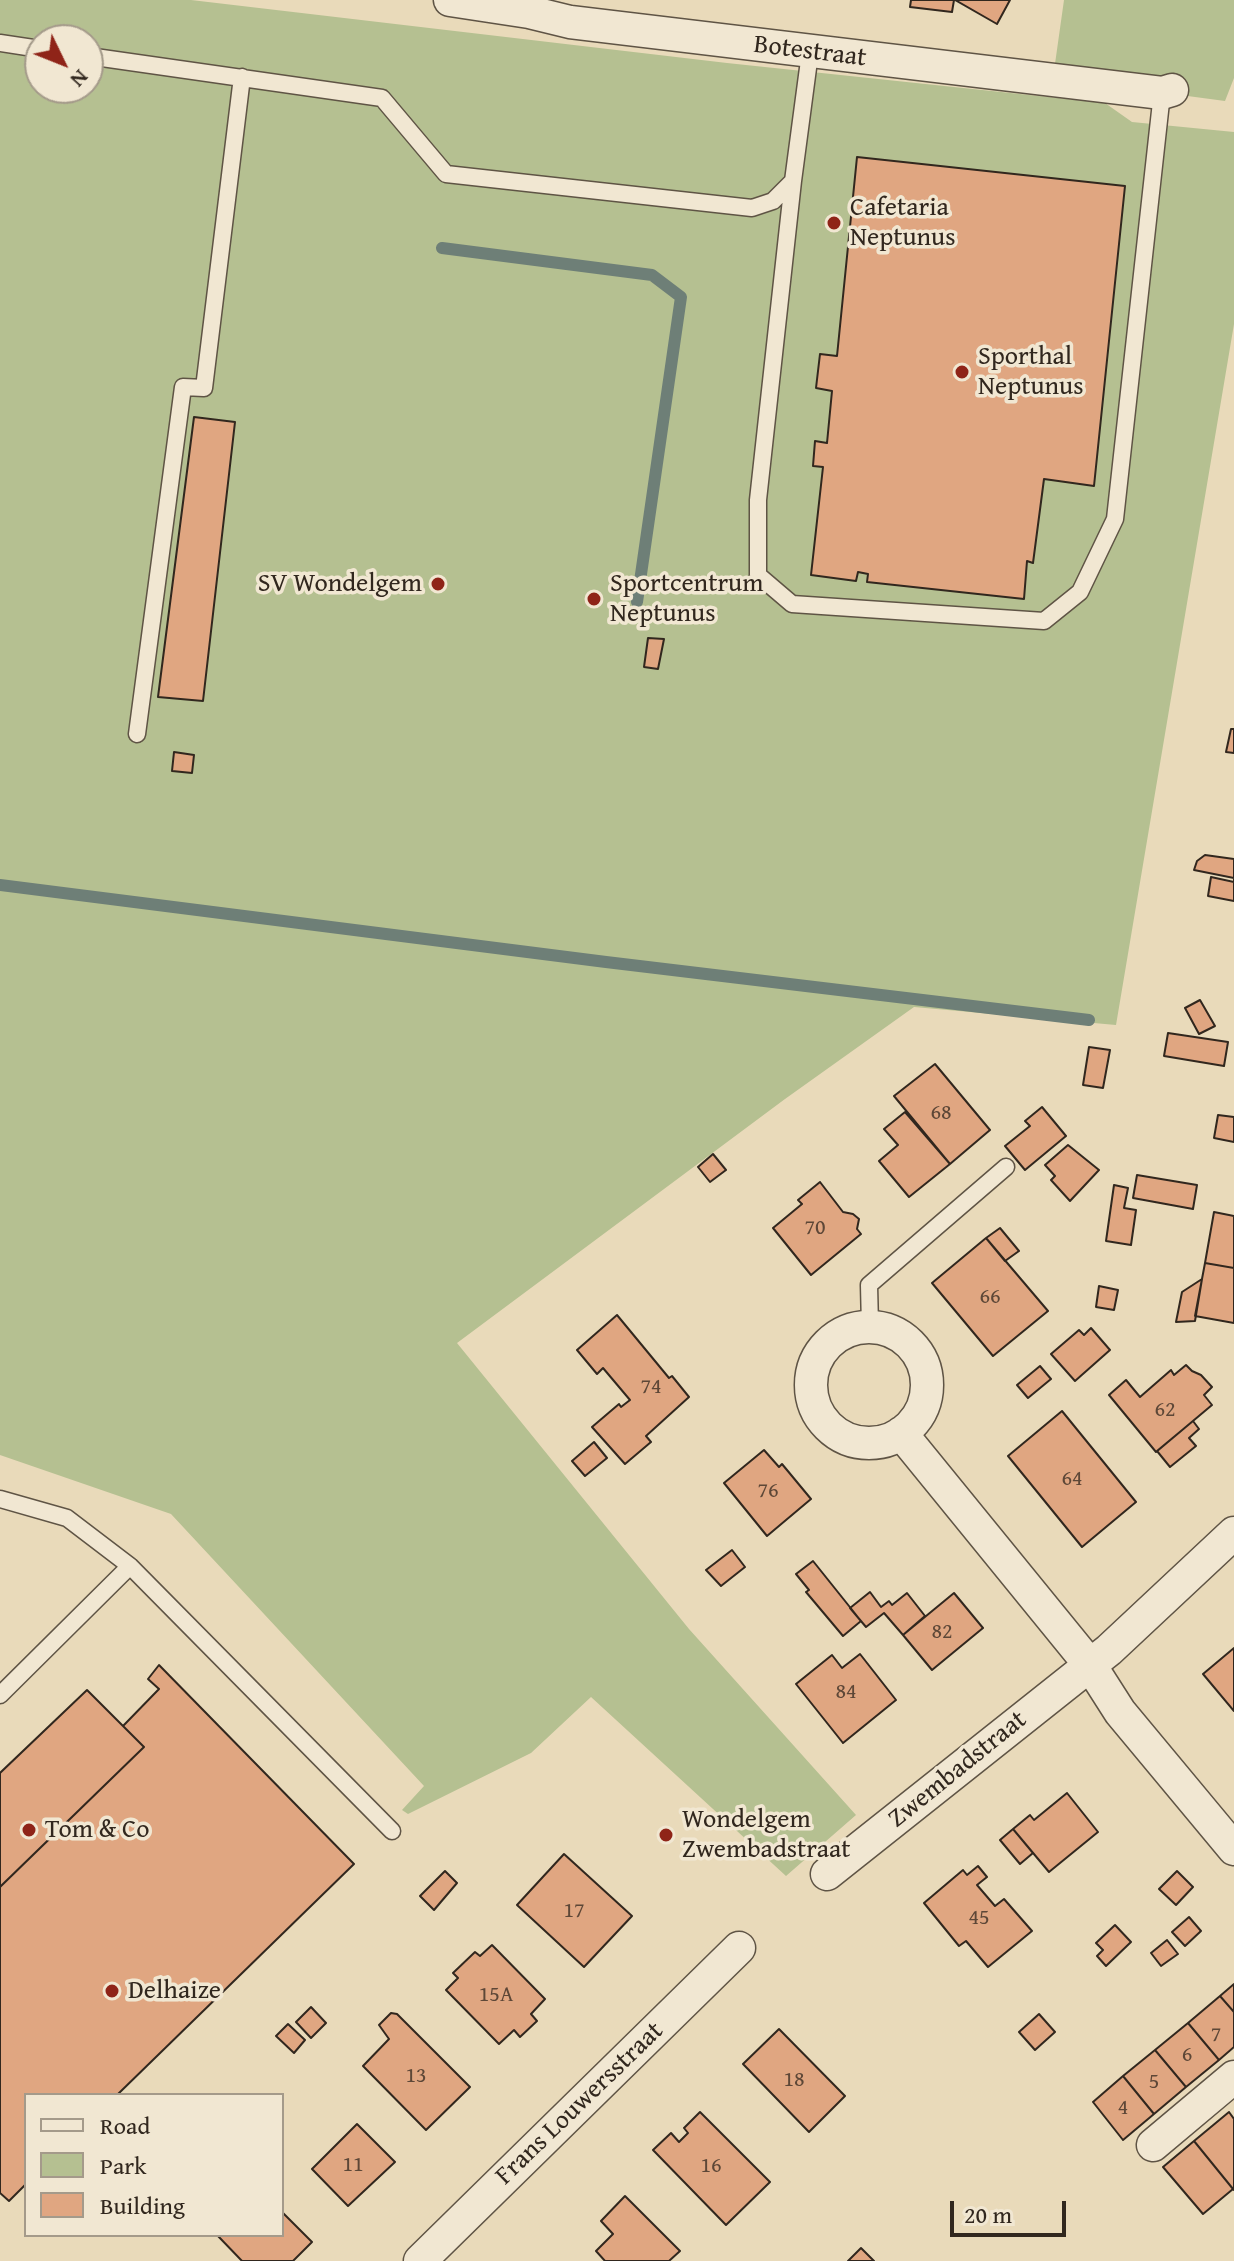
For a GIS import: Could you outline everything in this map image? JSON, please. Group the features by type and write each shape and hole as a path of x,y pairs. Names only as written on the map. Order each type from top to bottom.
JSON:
{"street":[{"name":"Botestraat","path":"450,0 529,12 570,22 810,53 1167,92"},
{"path":"870,1326 889,1330 907,1340 917,1351 925,1369 925,1401 916,1419 901,1433 877,1443 856,1442 827,1425 815,1409 810,1383 814,1363 825,1346 850,1330 870,1326"},
{"path":"901,1433 1090,1665 1120,1712 1234,1849"},
{"name":"Zwembadstraat","path":"827,1874 1109,1650 1234,1533"},
{"name":"Frans Louwersstraat","path":"420,2261 739,1948"},
{"path":"1153,2145 1234,2077"}],"lane":[{"path":"0,43 24,47"},
{"path":"810,53 758,500 758,575 792,604 1044,621 1080,592 1115,519 1167,92"},
{"path":"104,58 382,98 446,174 752,208 773,201 793,181"},
{"path":"137,734 183,387 204,388 242,77"},
{"path":"870,1326 869,1285 1006,1167"},
{"path":"0,1499 67,1518 130,1566 392,1831"},
{"path":"1,1691 130,1566"}],"green space":[{"name":"Sportcentrum Neptunus","path":"0,0 191,0 727,63 1105,103 1132,122 1234,132 1234,324 1116,1025 914,1007 457,1343 689,1629 856,1815 786,1876 591,1697 531,1753 408,1814 402,1810 424,1786 171,1514 0,1455"},
{"path":"1064,0 1234,0 1234,78 1225,101 1053,78"}],"building":[{"path":"911,0 954,0 952,12 910,7"},
{"path":"955,0 1010,0 997,24"},
{"name":"Sporthal Neptunus","path":"857,157 1125,186 1094,486 1044,479 1033,563 1027,561 1024,599 867,582 868,574 858,572 856,581 811,575 823,467 813,466 815,441 827,443 832,391 816,388 820,354 837,356"},
{"path":"194,417 235,422 203,701 158,697"},
{"path":"648,638 664,639 658,669 644,667"},
{"path":"1231,729 1234,729 1234,753 1226,752"},
{"path":"174,752 194,755 192,773 172,771"},
{"path":"1205,855 1234,859 1234,878 1194,870 1197,861"},
{"path":"1211,877 1234,882 1234,901 1208,896"},
{"path":"1200,1000 1215,1026 1199,1034 1185,1008"},
{"path":"1168,1033 1228,1042 1224,1066 1164,1056"},
{"path":"1089,1047 1110,1050 1103,1088 1083,1085"},
{"path":"935,1064 990,1130 950,1164 894,1096"},
{"path":"1042,1107 1066,1136 1025,1170 1005,1146 1030,1126 1025,1121"},
{"path":"905,1112 950,1164 909,1197 879,1161 898,1145 884,1129"},
{"path":"1218,1115 1234,1117 1234,1142 1214,1138"},
{"path":"1068,1145 1099,1170 1070,1201 1051,1180 1055,1176 1045,1165"},
{"path":"713,1154 726,1170 710,1182 698,1167"},
{"path":"1137,1175 1197,1185 1193,1209 1133,1198"},
{"path":"820,1182 843,1212 859,1219 857,1229 861,1234 811,1275 773,1228 802,1204 798,1200"},
{"path":"1114,1185 1128,1188 1124,1208 1136,1210 1131,1245 1106,1241"},
{"path":"1214,1212 1234,1216 1234,1268 1205,1263"},
{"path":"1000,1228 1019,1251 1005,1261 986,1238"},
{"path":"986,1238 1048,1311 993,1356 932,1283"},
{"path":"1205,1263 1234,1268 1234,1323 1195,1316"},
{"path":"1202,1279 1195,1321 1176,1322 1182,1292"},
{"path":"1099,1286 1118,1290 1114,1310 1096,1307"},
{"path":"617,1315 669,1378 672,1376 689,1397 646,1436 651,1442 625,1464 592,1427 619,1404 621,1407 630,1400 603,1368 597,1374 577,1350"},
{"path":"1091,1328 1110,1350 1075,1381 1051,1354 1079,1330 1084,1335"},
{"path":"1186,1365 1212,1387 1204,1395 1212,1405 1156,1452 1109,1395 1126,1380 1140,1397 1171,1370 1174,1375"},
{"path":"1040,1366 1051,1379 1028,1398 1017,1385"},
{"path":"1062,1411 1136,1502 1082,1547 1008,1456"},
{"path":"1193,1421 1199,1429 1189,1438 1196,1446 1170,1467 1157,1451"},
{"path":"594,1442 607,1458 585,1476 572,1461"},
{"path":"764,1450 779,1467 782,1464 811,1499 767,1536 724,1483"},
{"path":"732,1550 745,1567 721,1586 706,1570"},
{"path":"813,1561 861,1621 843,1636 806,1592 809,1590 796,1574"},
{"path":"870,1592 881,1607 889,1601 892,1605 907,1593 925,1616 903,1635 884,1613 866,1627 850,1608"},
{"path":"954,1593 983,1628 932,1670 903,1635"},
{"path":"1234,1648 1234,1711 1203,1674"},
{"path":"860,1654 896,1700 843,1743 796,1684 832,1655 842,1668"},
{"name":"Delhaize","path":"159,1665 354,1864 119,2093 24,2093 24,2186 9,2201 0,2193 0,1887 144,1747 123,1726 159,1689 148,1679"},
{"name":"Tom & Co","path":"87,1690 144,1747 0,1887 0,1773"},
{"path":"1067,1793 1098,1832 1049,1872 1013,1829 1030,1815 1034,1820"},
{"path":"1013,1829 1033,1853 1020,1864 1000,1840"},
{"path":"564,1854 632,1916 584,1967 517,1905"},
{"path":"978,1866 987,1877 977,1885 995,1906 1004,1899 1032,1931 988,1967 966,1941 959,1946 924,1903 963,1870 967,1875"},
{"path":"445,1871 457,1883 434,1910 420,1896"},
{"path":"1177,1871 1193,1887 1176,1905 1159,1889"},
{"path":"1189,1917 1201,1931 1185,1946 1172,1932"},
{"path":"1115,1925 1131,1942 1106,1966 1097,1956 1103,1950 1096,1943"},
{"path":"1167,1940 1178,1954 1161,1966 1151,1953"},
{"path":"492,1945 545,1999 531,2014 537,2021 520,2037 514,2030 499,2044 446,1990 458,1978 453,1973 475,1952 480,1956"},
{"path":"1234,1984 1234,2012 1220,1996"},
{"path":"1220,1996 1234,2012 1234,2047 1219,2060 1188,2023"},
{"path":"311,2007 326,2023 311,2038 296,2022"},
{"path":"391,2013 397,2014 470,2087 426,2130 363,2066 389,2039 379,2025"},
{"path":"1039,2014 1055,2032 1035,2050 1019,2032"},
{"path":"1188,2023 1219,2060 1186,2087 1155,2050"},
{"path":"288,2024 305,2040 294,2053 276,2036"},
{"path":"779,2029 845,2096 809,2132 743,2064"},
{"path":"1155,2050 1186,2087 1154,2114 1123,2076"},
{"path":"1123,2076 1154,2114 1123,2140 1093,2102"},
{"path":"700,2112 770,2182 726,2225 653,2150 671,2133 679,2142 688,2133 684,2128"},
{"path":"1229,2112 1234,2119 1234,2190 1194,2141"},
{"path":"357,2124 395,2162 348,2206 312,2169"},
{"path":"1194,2141 1233,2189 1203,2214 1163,2167"},
{"path":"625,2196 680,2251 669,2261 605,2261 596,2251 613,2234 601,2221"},
{"path":"284,2214 312,2242 293,2261 242,2261 219,2237 284,2237"},
{"path":"861,2248 874,2261 848,2261"}],"waterway":[{"path":"442,248 652,275 681,297 637,602"},
{"path":"0,885 1089,1020"}],"place":[{"name":"Cafetaria Neptunus","path":"834,223"},
{"name":"Sporthal Neptunus","path":"962,372"},
{"name":"SV Wondelgem","path":"438,584"},
{"name":"Sportcentrum Neptunus","path":"594,599"},
{"name":"Tom & Co","path":"29,1830"},
{"name":"Wondelgem Zwembadstraat","path":"666,1835"},
{"name":"Delhaize","path":"112,1991"}]}
